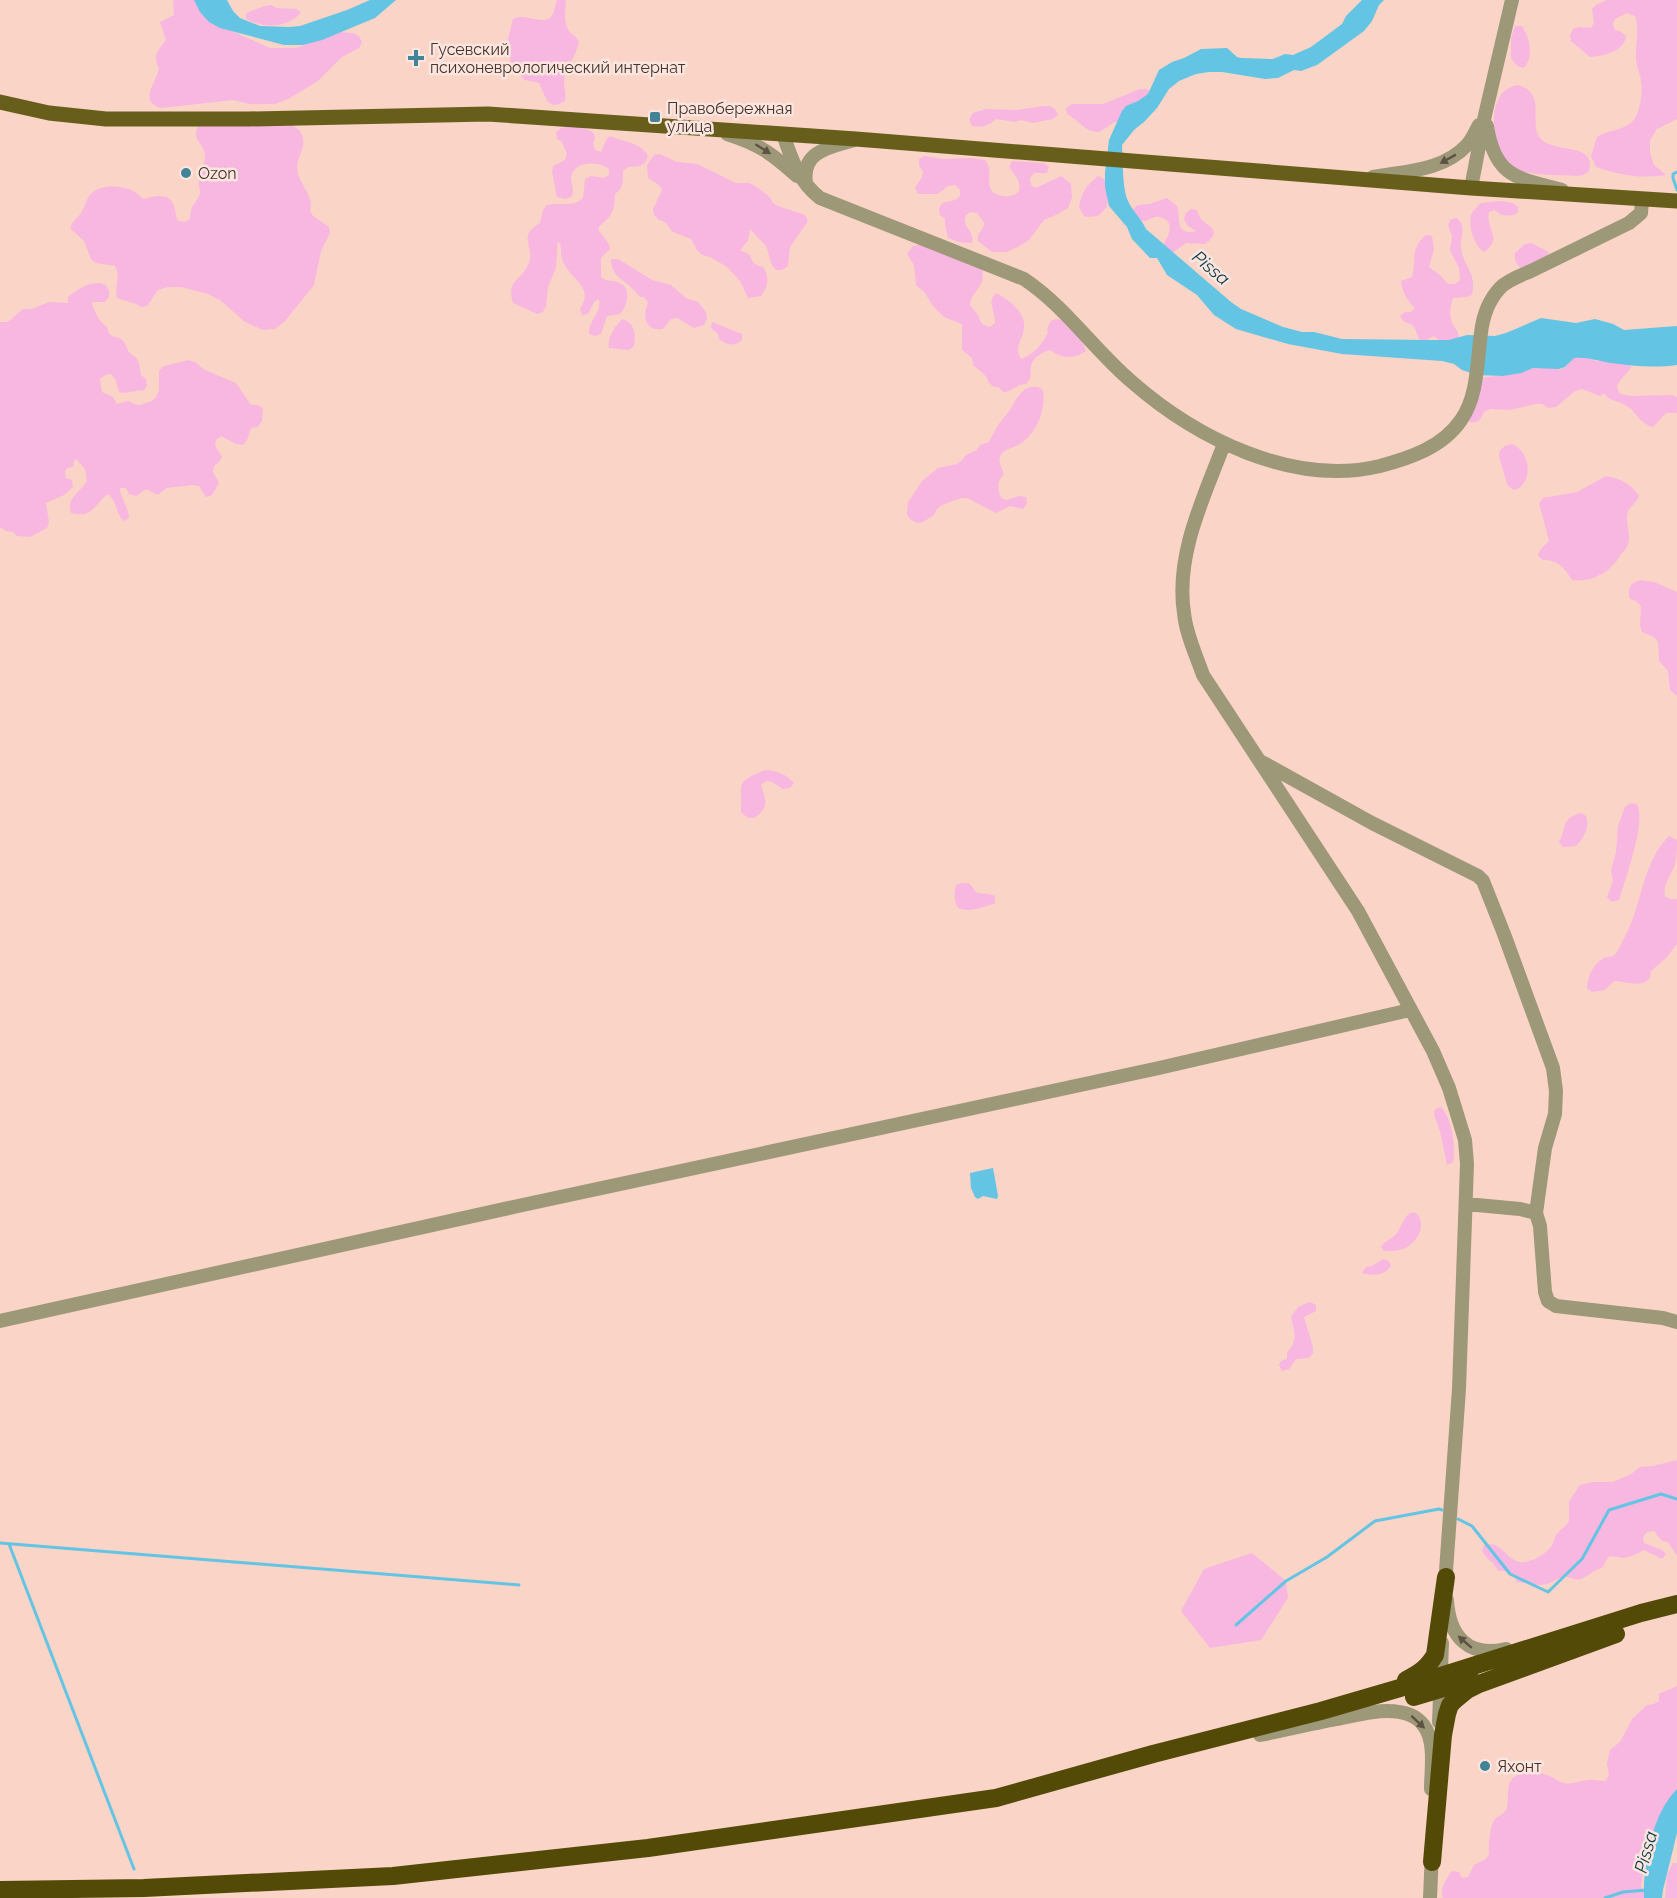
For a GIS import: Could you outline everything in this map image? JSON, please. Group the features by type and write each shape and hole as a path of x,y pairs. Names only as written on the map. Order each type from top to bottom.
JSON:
{"highway":[{"path":"1239,1736 1316,1707 1400,1683 1420,1673 1428,1666 1434,1655 1446,1577"},
{"path":"1432,1862 1443,1735 1450,1705 1467,1690 1479,1684 1677,1604"},
{"path":"0,1890 144,1888 393,1876 660,1846 996,1798 1441,1683 1644,1618 1677,1611"}],"main road":[{"path":"0,102 49,113 106,119 260,119 488,114 856,139 1471,188 1677,201"}],"street":[{"path":"1471,188 1485,115 1512,0"},
{"path":"1358,179 1434,166 1454,157 1468,144 1485,115"},
{"path":"1485,115 1489,141 1496,160 1506,171 1521,179 1588,196"},
{"path":"710,129 750,141 764,149 820,198 1024,279 1043,291 1132,382 1170,411 1224,444 1254,456 1303,469 1326,471 1370,468 1415,455 1451,432 1462,420 1470,402 1486,306 1501,285 1629,223 1641,213 1642,200"},
{"path":"783,134 796,169 806,185"},
{"path":"806,185 805,170 815,154 856,139"},
{"path":"1224,444 1193,529 1186,556 1183,585 1184,613 1203,675 1358,911 1433,1050 1449,1088 1465,1140 1466,1204 1459,1389 1446,1577 1430,1898"},
{"path":"1261,761 1372,823 1478,876 1483,881 1553,1068 1556,1091 1555,1114 1545,1148 1536,1213 1540,1226 1545,1292 1548,1301 1556,1306 1663,1318 1677,1322"},
{"path":"0,1321 1159,1068 1410,1010"},
{"path":"1466,1204 1520,1209 1536,1213"},
{"path":"1446,1577 1447,1606 1454,1632 1464,1643 1480,1651 1494,1652 1644,1618"},
{"path":"1239,1736 1385,1711 1409,1714 1417,1718 1429,1734 1431,1744 1432,1862"}],"shaded area":[{"path":"173,0 200,0 218,25 270,48 296,48 340,32 353,33 359,36 362,42 359,48 342,57 318,81 275,104 250,104 233,100 161,108 154,105 149,96 159,69 156,60 157,53 166,40 160,22 174,15"},
{"path":"557,0 566,0 566,26 579,42 565,75 565,101 553,105 547,101 539,83 525,80 512,66 506,47 513,19 522,17 549,19"},
{"path":"1607,0 1677,0 1677,119 1657,129 1650,140 1650,153 1654,165 1666,175 1630,176 1613,172 1596,167 1591,156 1597,137 1632,122 1637,114 1641,97 1642,86 1636,61 1635,16 1627,13 1615,19 1613,24 1615,30 1626,36 1621,46 1612,52 1590,57 1571,41 1570,35 1573,29 1591,28 1594,23 1592,9"},
{"path":"271,5 277,8 297,9 301,13 289,22 275,25 260,24 246,19 246,13"},
{"path":"1515,26 1522,26 1529,42 1530,53 1524,68 1517,66 1511,58 1511,38"},
{"path":"1518,85 1533,95 1536,126 1542,140 1548,144 1581,152 1590,162 1589,171 1577,176 1534,174 1512,167 1505,159 1495,135 1495,109 1499,98 1507,89"},
{"path":"1140,89 1152,92 1121,122 1115,122 1099,132 1085,128 1067,114 1066,108 1072,104 1103,104"},
{"path":"1043,106 1055,109 1058,115 1053,119 1033,123 996,119 988,125 979,127 972,126 969,120 973,113 985,109 1017,110"},
{"path":"288,124 298,129 303,139 297,167 310,200 310,211 313,216 329,227 330,233 321,251 314,285 285,321 275,329 263,330 245,322 220,300 208,294 181,287 158,290 147,306 141,307 117,298 115,266 96,263 91,259 84,241 70,228 90,195 98,189 115,186 131,190 143,199 165,197 172,202 178,221 185,222 190,219 191,210 200,193 199,179 205,159 196,135 198,126"},
{"path":"569,126 581,127 593,132 595,150 601,152 610,136 636,145 648,156 646,162 640,166 628,167 623,171 622,184 615,194 613,210 598,228 610,249 601,258 601,277 624,286 627,298 620,314 607,316 601,334 595,336 589,334 589,329 599,308 599,299 594,302 588,314 582,315 580,309 585,294 583,288 565,266 558,241 556,268 548,287 543,312 537,314 513,303 511,295 515,281 528,265 529,233 540,223 543,210 547,205 575,203 583,198 585,179 591,176 604,178 609,175 609,169 599,164 577,167 571,177 572,196 566,199 557,197 553,166 565,160 567,154 562,142 557,139 556,132"},
{"path":"660,154 677,162 697,164 736,183 749,183 770,197 778,206 805,215 808,221 790,247 788,266 782,270 776,270 772,265 766,246 750,229 748,241 740,250 750,255 754,263 763,267 767,274 767,282 761,296 748,298 740,281 727,267 702,255 691,239 673,232 665,222 654,215 653,209 662,190 659,185 648,178 647,165 654,155"},
{"path":"925,156 985,160 989,168 990,188 995,194 1005,196 1014,195 1019,189 1018,180 1009,167 1012,161 1044,163 1049,167 1047,173 1034,173 1030,178 1031,185 1036,188 1061,176 1071,184 1072,197 1068,208 1044,220 1029,240 1006,252 992,252 978,241 978,235 985,224 977,213 971,212 966,215 965,219 966,226 972,235 972,243 948,238 945,219 940,215 939,209 942,203 955,200 960,196 960,190 955,185 948,186 938,194 918,194 915,188 923,171 919,166 919,159"},
{"path":"1098,176 1109,182 1107,207 1098,216 1085,217 1079,208 1081,198 1087,187"},
{"path":"1167,198 1177,206 1180,226 1185,231 1196,231 1187,225 1184,219 1186,213 1191,209 1197,210 1201,219 1213,230 1214,233 1210,240 1205,244 1186,243 1171,254 1163,245 1170,229 1168,221 1157,217 1144,221 1133,210 1137,205"},
{"path":"1500,201 1513,203 1518,207 1518,213 1505,216 1495,210 1489,212 1493,242 1484,252 1477,245 1473,235 1470,225 1471,215 1481,203"},
{"path":"1457,218 1463,229 1461,249 1472,276 1472,295 1452,300 1450,317 1459,339 1442,343 1434,336 1425,341 1419,339 1414,328 1404,322 1400,316 1415,308 1405,296 1401,281 1412,277 1415,250 1426,235 1432,236 1434,249 1429,267 1448,284 1455,284 1460,280 1459,268 1450,250 1452,237 1448,225 1451,219"},
{"path":"1531,243 1549,252 1546,258 1522,269 1516,262 1515,253 1525,244"},
{"path":"926,245 982,269 982,281 970,305 980,321 990,327 995,323 992,300 996,293 1019,311 1024,322 1018,347 1021,359 1039,347 1048,333 1050,323 1055,319 1061,320 1070,327 1082,341 1086,351 1068,357 1047,351 1034,360 1031,366 1031,377 1026,384 1003,392 999,387 994,387 973,365 972,358 962,350 962,324 944,317 916,285 914,265 907,254 913,246"},
{"path":"611,259 618,259 652,280 671,285 686,298 698,302 706,312 707,319 704,325 694,328 677,318 671,319 663,329 649,326 645,318 648,303 615,273"},
{"path":"100,283 106,285 109,297 105,302 92,302 95,312 107,327 108,332 122,339 130,353 136,358 147,385 144,391 119,392 111,374 100,379 102,392 113,397 117,404 128,401 140,405 152,401 159,390 159,371 164,366 189,360 205,370 236,383 251,405 263,408 262,421 258,427 251,428 243,445 221,436 216,440 215,446 222,457 214,466 213,472 219,483 212,495 206,497 199,486 193,485 166,488 158,495 146,489 136,496 129,494 126,488 120,488 129,518 123,521 108,494 89,512 71,513 72,499 87,481 85,469 76,459 73,467 67,468 65,472 66,478 72,480 73,487 64,495 46,503 49,522 47,528 30,537 17,536 0,527 0,322 8,322 23,309 32,309 49,302 68,303 68,297 79,289"},
{"path":"623,319 634,330 634,346 629,350 609,348 612,332"},
{"path":"712,322 742,334 742,340 733,344 722,341 711,328"},
{"path":"1602,356 1629,361 1631,367 1617,388 1620,394 1672,395 1677,397 1677,413 1666,413 1653,427 1622,403 1611,399 1604,393 1600,396 1582,389 1575,391 1556,407 1549,408 1536,404 1509,410 1490,409 1484,412 1477,422 1465,420 1478,380 1501,375 1530,363 1543,362 1559,370 1566,367 1574,357 1587,357 1598,362"},
{"path":"1031,387 1043,390 1042,413 1031,434 1000,456 1000,465 1004,474 998,485 1001,498 1007,500 1019,496 1026,497 1027,503 1023,509 1010,506 996,513 967,498 961,498 942,505 934,515 923,522 917,523 911,520 907,515 908,502 922,481 938,468 957,464 966,455 977,450 980,445 989,442 1016,399 1025,389"},
{"path":"1512,444 1523,453 1528,467 1525,481 1514,490 1507,484 1499,456 1500,450"},
{"path":"1606,476 1625,482 1639,496 1627,515 1629,540 1616,562 1606,571 1587,580 1572,580 1567,572 1553,561 1543,560 1538,556 1540,550 1549,541 1539,503 1543,498 1577,492"},
{"path":"1640,580 1654,582 1677,592 1677,696 1670,690 1668,671 1659,661 1658,642 1654,637 1642,632 1641,606 1630,599 1630,587"},
{"path":"765,770 781,774 794,783 790,788 783,789 766,781 761,785 765,807 754,818 748,818 741,812 742,784"},
{"path":"1631,803 1637,804 1639,812 1637,835 1619,900 1612,902 1607,897 1613,881 1611,870 1616,852 1618,826 1625,807"},
{"path":"1581,813 1586,816 1587,820 1584,836 1576,846 1563,847 1559,842 1567,821"},
{"path":"1669,836 1677,840 1677,855 1664,892 1665,896 1670,899 1677,899 1677,944 1651,971 1650,978 1646,981 1638,984 1614,981 1605,990 1592,992 1587,988 1588,979 1600,960 1613,956 1617,952 1631,922 1646,875 1656,854"},
{"path":"969,883 977,893 995,896 995,903 972,910 958,908 955,888 956,885"},
{"path":"1441,1107 1448,1118 1453,1141 1453,1162 1447,1165 1434,1115 1435,1109"},
{"path":"1410,1213 1416,1213 1421,1223 1419,1233 1413,1243 1396,1251 1384,1251 1381,1247 1396,1234"},
{"path":"1383,1259 1389,1261 1391,1266 1385,1272 1374,1275 1362,1273 1366,1267"},
{"path":"1310,1302 1316,1305 1316,1311 1304,1317 1313,1353 1309,1358 1296,1359 1289,1369 1282,1371 1279,1365 1281,1361 1287,1359 1287,1352 1294,1339 1291,1317 1298,1307"},
{"path":"1677,1460 1677,1556 1668,1542 1662,1541 1654,1531 1647,1532 1643,1537 1644,1543 1662,1550 1666,1554 1662,1559 1644,1550 1624,1558 1610,1556 1602,1568 1581,1579 1563,1577 1538,1585 1517,1582 1510,1572 1498,1571 1482,1551 1484,1545 1489,1544 1502,1549 1516,1561 1525,1562 1540,1557 1548,1551 1556,1535 1569,1521 1569,1501 1580,1485 1592,1482 1612,1482 1630,1475 1640,1467"},
{"path":"1252,1553 1286,1581 1288,1598 1261,1640 1210,1648 1181,1611 1204,1569"},
{"path":"1677,1686 1677,1796 1648,1854 1644,1867 1641,1886 1646,1898 1443,1898 1443,1887 1452,1871 1459,1872 1462,1878 1468,1877 1474,1865 1486,1859 1489,1854 1492,1826 1495,1819 1506,1810 1509,1786 1515,1776 1534,1772 1567,1783 1589,1780 1605,1781 1609,1776 1607,1763 1610,1750 1620,1742 1632,1719 1647,1705 1659,1701 1659,1694"},
{"path":"1673,1863 1677,1863 1677,1898 1665,1898 1667,1875"}],"water":[{"path":"194,0 227,0 240,18 260,26 289,27 300,26 370,0 396,0 375,18 322,40 303,45 284,45 220,28 209,22 200,12"},
{"path":"1362,0 1384,0 1364,31 1317,65 1301,71 1294,70 1278,78 1265,79 1222,72 1196,74 1179,81 1169,89 1157,108 1122,145 1126,195 1146,229 1241,309 1283,327 1302,332 1314,332 1342,339 1449,340 1467,335 1495,336 1541,318 1576,323 1595,319 1624,330 1677,326 1677,365 1635,366 1574,358 1565,367 1559,369 1533,368 1503,376 1477,375 1442,361 1342,354 1288,344 1236,329 1214,315 1197,295 1167,275 1157,258 1150,258 1132,239 1127,227 1109,206 1105,173 1109,140 1122,111 1126,106 1148,94 1159,70 1201,49 1227,48 1241,58 1273,59 1285,54 1293,55 1311,47 1342,24 1346,16"},
{"path":"993,1168 997,1199 983,1196 978,1199 971,1188 970,1173"},
{"path":"1677,1789 1677,1833 1662,1898 1644,1898 1647,1855 1655,1826 1668,1799"}],"waterway":[{"path":"1677,172 1673,174 1677,190"},
{"path":"1458,1519 1472,1526 1510,1574 1548,1592 1582,1559 1609,1510 1661,1494 1677,1499"},
{"path":"1236,1625 1286,1581 1327,1557 1375,1521 1442,1510"},
{"path":"0,1543 519,1585"},
{"path":"9,1544 134,1869"},
{"path":"1605,1898 1623,1892 1647,1890"}],"place":[{"name":"Гусевский психоневрологический интернат","path":"416,58"},
{"name":"Правобережная улица","path":"655,117"},
{"name":"Ozon","path":"186,173"},
{"name":"Яхонт","path":"1485,1766"}],"water label":[{"name":"Pissa","path":"1211,268"},
{"name":"Pissa","path":"1646,1852"}]}
